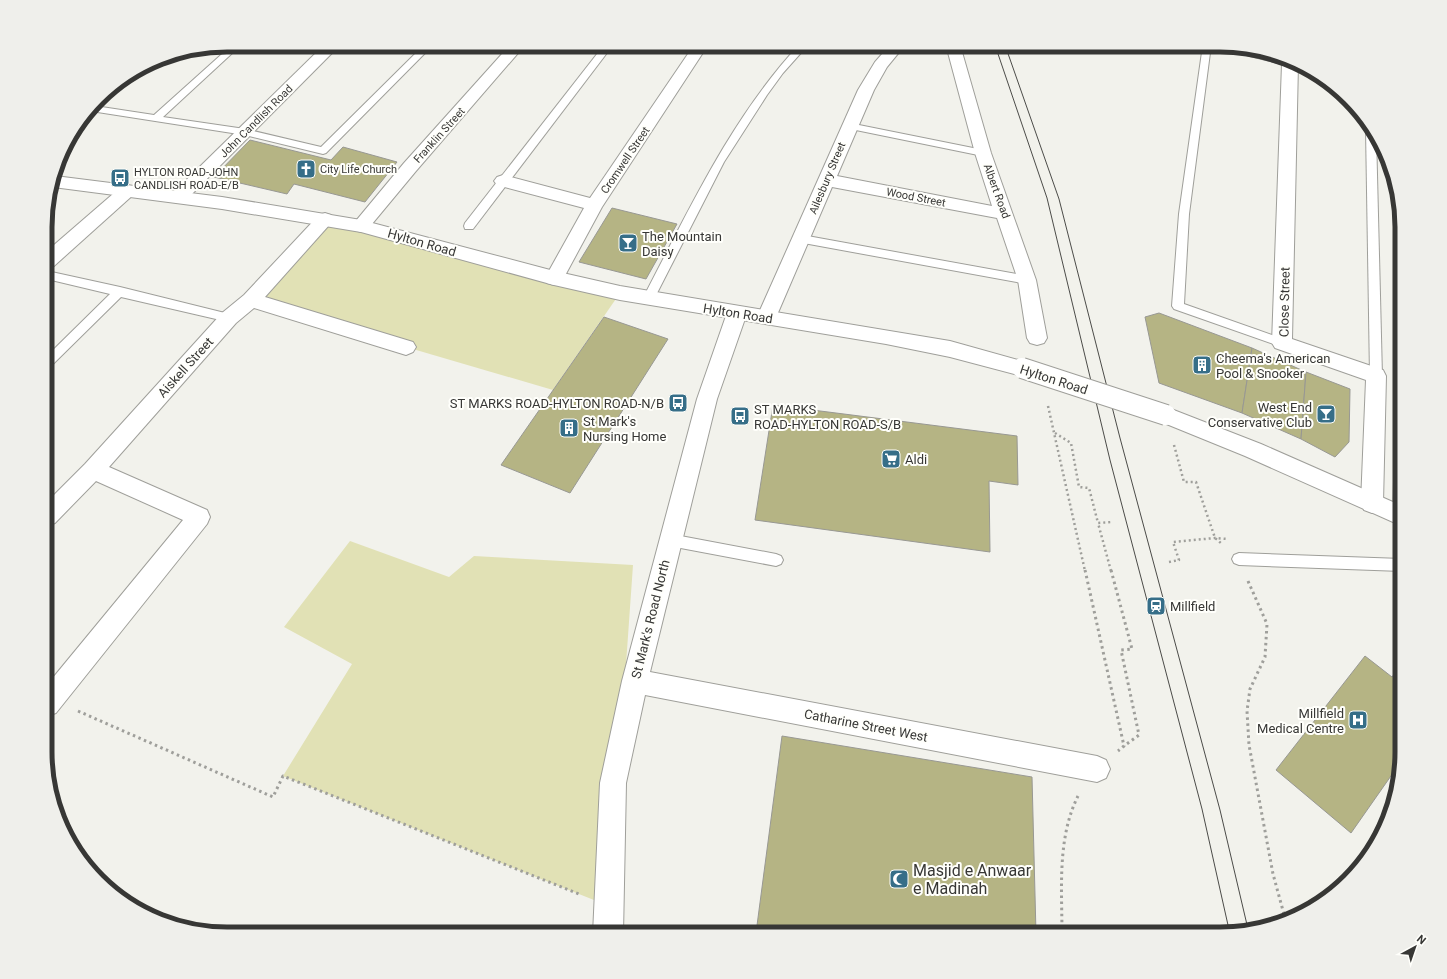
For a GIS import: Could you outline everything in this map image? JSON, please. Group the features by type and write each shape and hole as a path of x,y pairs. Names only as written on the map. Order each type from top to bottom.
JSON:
{"street":[{"name":"John Candlish Road","path":"179,197 326,52"},
{"name":"Franklin Street","path":"362,226 410,167 512,52"},
{"name":"Cromwell Street","path":"554,278 594,205 696,52"},
{"name":"Ailesbury Street","path":"767,317 802,239 849,126 880,65 892,52"},
{"name":"Albert Road","path":"955,52 983,152 1027,280 1037,338"},
{"name":"Close Street","path":"1290,66 1282,343 1376,376"},
{"name":"Wood Street","path":"826,180 1005,214"},
{"path":"503,181 594,205"},
{"name":"Hylton Road","path":"58,182 179,197 325,219 362,226 554,278 620,293 894,338 950,349 1022,368 1166,415 1253,450 1395,513"},
{"path":"52,256 127,191"},
{"name":"Aiskell Street","path":"52,510 93,470 229,318 251,300 325,219"},
{"path":"251,300 406,348"},
{"name":"St Mark's Road North","path":"608,927 613,783 635,681 707,399 737,313"},
{"path":"1372,503 1376,376"},
{"path":"52,697 199,517 93,470"},
{"name":"Catharine Street West","path":"635,681 1097,769"}],"lane":[{"path":"155,119 229,52"},
{"path":"97,110 246,132 323,151 422,52"},
{"path":"469,226 604,52"},
{"path":"649,298 718,162 763,94 780,71 798,52"},
{"path":"1206,52 1184,214 1178,306 1282,343"},
{"path":"849,126 983,152"},
{"path":"1371,139 1376,376"},
{"path":"802,239 1027,280"},
{"path":"52,276 229,318"},
{"path":"52,357 120,292"},
{"path":"670,540 776,560"},
{"path":"1239,559 1395,565"}],"path":[{"path":"1047,400 1124,746"},
{"path":"1055,433 1071,443 1079,487 1090,488 1132,649 1121,650 1139,735 1097,769 1073,803 1064,839 1062,927"},
{"path":"1173,442 1184,482 1196,482 1215,538"},
{"path":"1098,523 1112,522"},
{"path":"1239,559 1267,624 1265,657 1250,689 1247,711 1249,745 1273,874 1284,915"},
{"path":"52,702 273,797 282,776 609,906"}],"green space":[{"path":"325,219 620,293 553,390 251,300"},
{"path":"350,541 449,577 474,556 633,565 609,906 283,776 352,664 284,627"}],"building":[{"name":"City Life Church","path":"250,140 331,160 343,147 397,162 365,202 294,184 287,194 214,177"},
{"name":"The Mountain Daisy","path":"612,208 677,224 646,279 579,262"},
{"name":"Cheema's American Pool & Snooker","path":"1159,313 1252,348 1242,413 1159,383 1145,317"},
{"name":"St Mark's Nursing Home","path":"604,317 668,339 570,493 501,465"},
{"path":"1252,348 1306,372 1301,439 1242,413"},
{"name":"West End Conservative Club","path":"1306,372 1350,389 1349,442 1335,457 1301,439"},
{"name":"Aldi","path":"773,405 1017,436 1018,485 989,481 990,552 755,520"},
{"path":"1394,463 1395,503 1393,502"},
{"name":"Millfield Medical Centre","path":"1365,656 1392,677 1395,673 1394,771 1351,833 1276,770"},
{"name":"Masjid e Anwaar e Madinah","path":"782,736 1032,777 1036,927 757,927"}],"tram line":[{"path":"997,52 1047,198 1110,460 1202,809 1228,927"},
{"path":"1007,52 1059,199 1120,438 1220,810 1247,925"}],"place":[{"name":"City Life Church","path":"306,169"},
{"name":"HYLTON ROAD-JOHN CANDLISH ROAD-E/B","path":"120,178"},
{"name":"The Mountain Daisy","path":"628,243"},
{"name":"Cheema's American Pool & Snooker","path":"1202,365"},
{"name":"ST MARKS ROAD-HYLTON ROAD-N/B","path":"678,403"},
{"name":"West End Conservative Club","path":"1326,414"},
{"name":"ST MARKS ROAD-HYLTON ROAD-S/B","path":"740,416"},
{"name":"St Mark's Nursing Home","path":"569,428"},
{"name":"Aldi","path":"891,459"},
{"name":"Millfield","path":"1156,606"},
{"name":"Millfield Medical Centre","path":"1358,720"},
{"name":"Masjid e Anwaar e Madinah","path":"899,879"}]}
